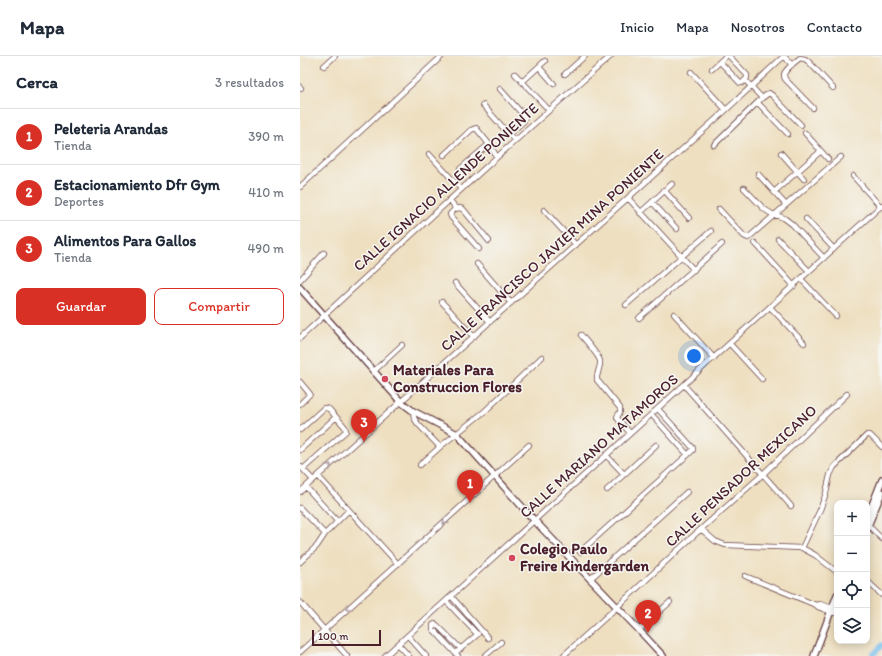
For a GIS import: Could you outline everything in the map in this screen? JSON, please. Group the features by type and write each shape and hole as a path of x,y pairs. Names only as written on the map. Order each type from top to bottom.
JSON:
{"main road":[{"path":"300,288 400,402 413,411 457,434 534,520 639,630 661,656"},
{"path":"870,510 882,480"},
{"path":"870,522 882,492"},
{"path":"814,656 834,610"},
{"path":"817,656 834,610"}],"street":[{"path":"324,66 335,56"},
{"path":"300,187 442,56"},
{"name":"CALLE IGNACIO ALLENDE PONIENTE","path":"300,338 461,189 611,56"},
{"path":"712,69 720,62 728,56 747,76 747,78 742,83 739,83 720,62"},
{"path":"784,56 792,65"},
{"name":"CALLE FRANCISCO JAVIER MINA PONIENTE","path":"300,492 752,87 784,56"},
{"path":"565,74 582,57"},
{"path":"813,108 785,79 784,73 792,65 800,58 804,59 809,62 833,88"},
{"path":"522,82 545,61"},
{"path":"539,67 554,84"},
{"path":"690,72 726,110"},
{"path":"515,74 549,110"},
{"path":"745,80 762,98"},
{"path":"500,89 525,117 524,120 508,134"},
{"path":"714,144 769,93 801,125"},
{"path":"758,103 788,134"},
{"path":"483,105 515,141"},
{"path":"444,155 474,128 477,129 489,144 497,157"},
{"path":"805,133 828,159"},
{"path":"460,169 489,144"},
{"path":"774,192 821,151"},
{"path":"781,153 804,179"},
{"path":"429,154 461,189"},
{"path":"719,209 744,236 748,238 840,157"},
{"path":"758,174 786,205"},
{"path":"853,176 881,206"},
{"path":"640,213 672,184"},
{"path":"744,188 764,209 784,218 792,224 824,258"},
{"path":"664,190 689,218"},
{"path":"628,198 640,213 694,270"},
{"path":"449,200 455,209"},
{"path":"652,202 678,229"},
{"name":"CALLE MARIANO MATAMOROS","path":"385,656 881,206"},
{"path":"479,249 451,217 450,214 455,209 463,209 489,241"},
{"path":"544,210 576,245"},
{"path":"806,219 834,249"},
{"path":"626,305 711,231"},
{"path":"778,239 809,271"},
{"path":"755,243 794,286"},
{"path":"639,318 722,244"},
{"path":"300,280 324,253"},
{"path":"476,264 511,303"},
{"path":"801,279 836,316"},
{"path":"455,283 490,322"},
{"path":"442,302 474,336"},
{"path":"770,307 804,343"},
{"path":"674,314 714,358"},
{"path":"581,335 600,361 597,380 620,408 620,412 617,417 630,433"},
{"path":"730,344 762,380"},
{"path":"373,372 402,345"},
{"path":"420,465 497,400 542,357"},
{"path":"300,382 310,394 300,404"},
{"path":"684,385 791,506"},
{"name":"CALLE PENSADOR MEXICANO","path":"563,656 617,608 847,394"},
{"path":"300,430 324,408 329,409 345,427 346,431 301,468 313,480"},
{"path":"580,552 693,450 693,448 658,409"},
{"path":"413,411 414,418 418,424 438,445 441,446"},
{"path":"652,415 688,455"},
{"path":"300,450 336,417"},
{"path":"671,437 678,431"},
{"path":"802,548 820,510 830,475 834,467 867,435 870,435 882,447"},
{"path":"300,652 529,445"},
{"path":"607,490 656,445"},
{"path":"606,454 624,474"},
{"path":"318,476 398,564"},
{"path":"306,487 337,521"},
{"path":"590,579 687,492"},
{"path":"300,508 325,534"},
{"path":"300,562 317,546 325,534 349,510"},
{"path":"701,529 715,541 725,545 802,548 815,554 834,570"},
{"path":"870,529 882,539"},
{"path":"745,576 816,605 820,604 834,610"},
{"path":"870,584 882,594"},
{"path":"451,596 488,638"},
{"path":"446,601 477,634"},
{"path":"300,602 347,656"},
{"path":"639,630 670,602"},
{"path":"454,609 458,604"},
{"path":"465,621 470,617"},
{"path":"461,649 437,625 433,625 433,629 457,655 461,649 482,630"},
{"path":"408,636 426,656"},
{"path":"444,641 449,637"},
{"path":"485,656 501,642"},
{"path":"398,644 409,656"}],"waterway":[{"path":"872,656 882,645"}],"place":[{"name":"Materiales Para Construccion Flores","path":"385,379"},
{"name":"Alimentos Para Gallos","path":"364,442"},
{"name":"Peleteria Arandas","path":"470,503"},
{"name":"Colegio Paulo Freire Kindergarden","path":"512,558"},
{"name":"Estacionamiento Dfr Gym","path":"648,633"}]}
